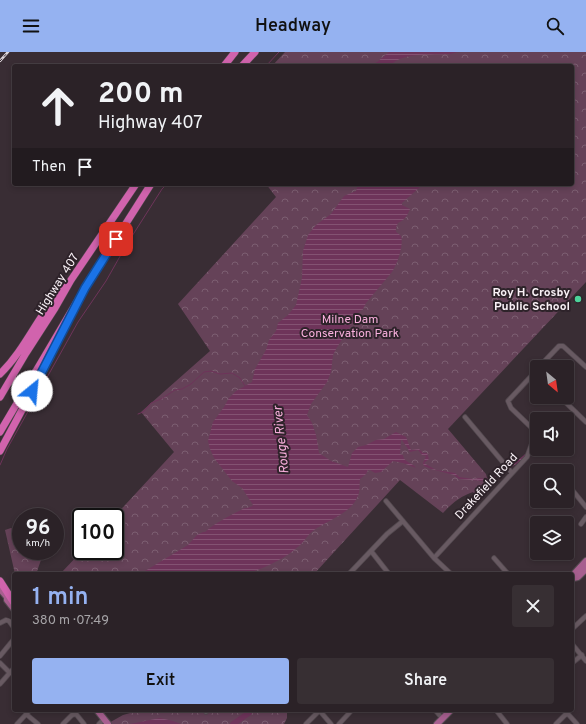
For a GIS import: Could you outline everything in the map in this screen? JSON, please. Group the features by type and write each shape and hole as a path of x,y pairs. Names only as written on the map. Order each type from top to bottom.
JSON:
{"highway":[{"path":"226,64 235,52"},
{"path":"244,64 255,52"},
{"name":"Highway 407","path":"0,397 71,280 135,186"},
{"path":"0,451 47,364 85,288 150,186"},
{"path":"0,374 20,350 54,298 71,280"},
{"path":"0,432 74,310"},
{"path":"0,581 10,601"}],"main road":[{"path":"574,574 586,561"},
{"path":"574,578 578,577 586,569"},
{"path":"0,589 10,601"},
{"path":"0,596 2,599 10,601"},
{"path":"98,712 106,721"},
{"path":"437,724 449,712"}],"street":[{"path":"546,360 559,346 563,346 586,367"},
{"name":"Drakefield Road","path":"434,558 527,457 535,433 532,427 511,408 508,401 530,379"},
{"path":"567,404 586,422"},
{"path":"465,417 512,474"},
{"path":"574,492 586,507"},
{"path":"386,500 434,558 449,572"},
{"path":"581,524 586,516"},
{"path":"350,572 387,534 403,521"},
{"path":"371,551 387,572"},
{"path":"494,558 506,572"},
{"path":"574,627 586,616"},
{"path":"0,623 6,620 9,621 12,625"},
{"path":"0,656 12,641"},
{"path":"574,646 586,661"},
{"path":"574,662 582,656"},
{"path":"0,663 10,673"},
{"path":"0,684 12,670"},
{"path":"306,724 318,712"},
{"path":"322,712 331,724"},
{"path":"339,724 350,712"},
{"path":"438,712 442,718"},
{"path":"498,712 507,724"},
{"path":"17,724 26,714 38,724"},
{"path":"63,724 72,715 76,714 84,724"},
{"path":"556,724 568,714 577,724"},
{"path":"99,724 106,721"}],"green space":[{"name":"Milne Dam Conservation Park","path":"285,52 586,52 586,282 448,429 486,474 487,478 483,483 481,492 477,497 473,492 453,503 443,513 400,480 316,572 62,572 73,560 124,560 124,508 122,508 174,452 141,412 210,351 178,304 276,197 268,186 574,186 574,64 274,64"},
{"path":"11,528 12,560 41,560 37,572 15,572 5,530"},
{"path":"134,712 287,712 287,718 284,724 107,724 123,715"}],"water":[{"path":"389,52 459,52 450,54 410,56 392,64 374,64"},
{"path":"357,186 431,186 420,187 402,203 402,205 410,209 406,218 398,223 396,228 396,231 401,236 402,245 396,264 392,272 359,312 336,349 333,355 331,372 327,382 311,404 307,415 312,423 316,435 319,453 331,461 348,467 352,453 358,447 376,440 384,439 396,432 406,437 411,450 419,449 423,453 427,453 429,459 424,463 436,470 455,473 459,477 473,479 485,479 498,475 530,450 530,453 507,471 485,481 459,479 454,475 431,469 424,466 423,463 426,456 422,455 418,450 410,452 401,440 400,454 403,455 406,461 416,468 393,461 381,472 375,473 368,470 360,479 360,489 356,500 348,509 314,530 293,551 274,563 251,572 143,572 188,545 197,535 205,532 227,517 253,505 242,488 232,481 214,458 208,441 213,422 229,398 236,391 252,382 255,369 266,350 269,340 276,331 278,323 288,315 296,305 302,278 303,251 308,235 316,225 331,214 344,196 356,191"},
{"path":"160,718 181,724 130,724"}],"waterway":[{"path":"268,64 279,52"},
{"path":"0,465 7,449 78,322 106,281 127,244 165,186"},
{"path":"138,414 143,412 151,403 161,399 175,390 182,389 191,384 204,372 211,371 220,374 232,373 240,378 245,386"},
{"name":"Rouge River","path":"233,724 250,712"}],"railway":[{"path":"0,61 8,52"}],"place":[{"name":"Roy H. Crosby Public School","path":"578,299"}],"route":[{"path":"32,391 85,288 116,239"}]}
